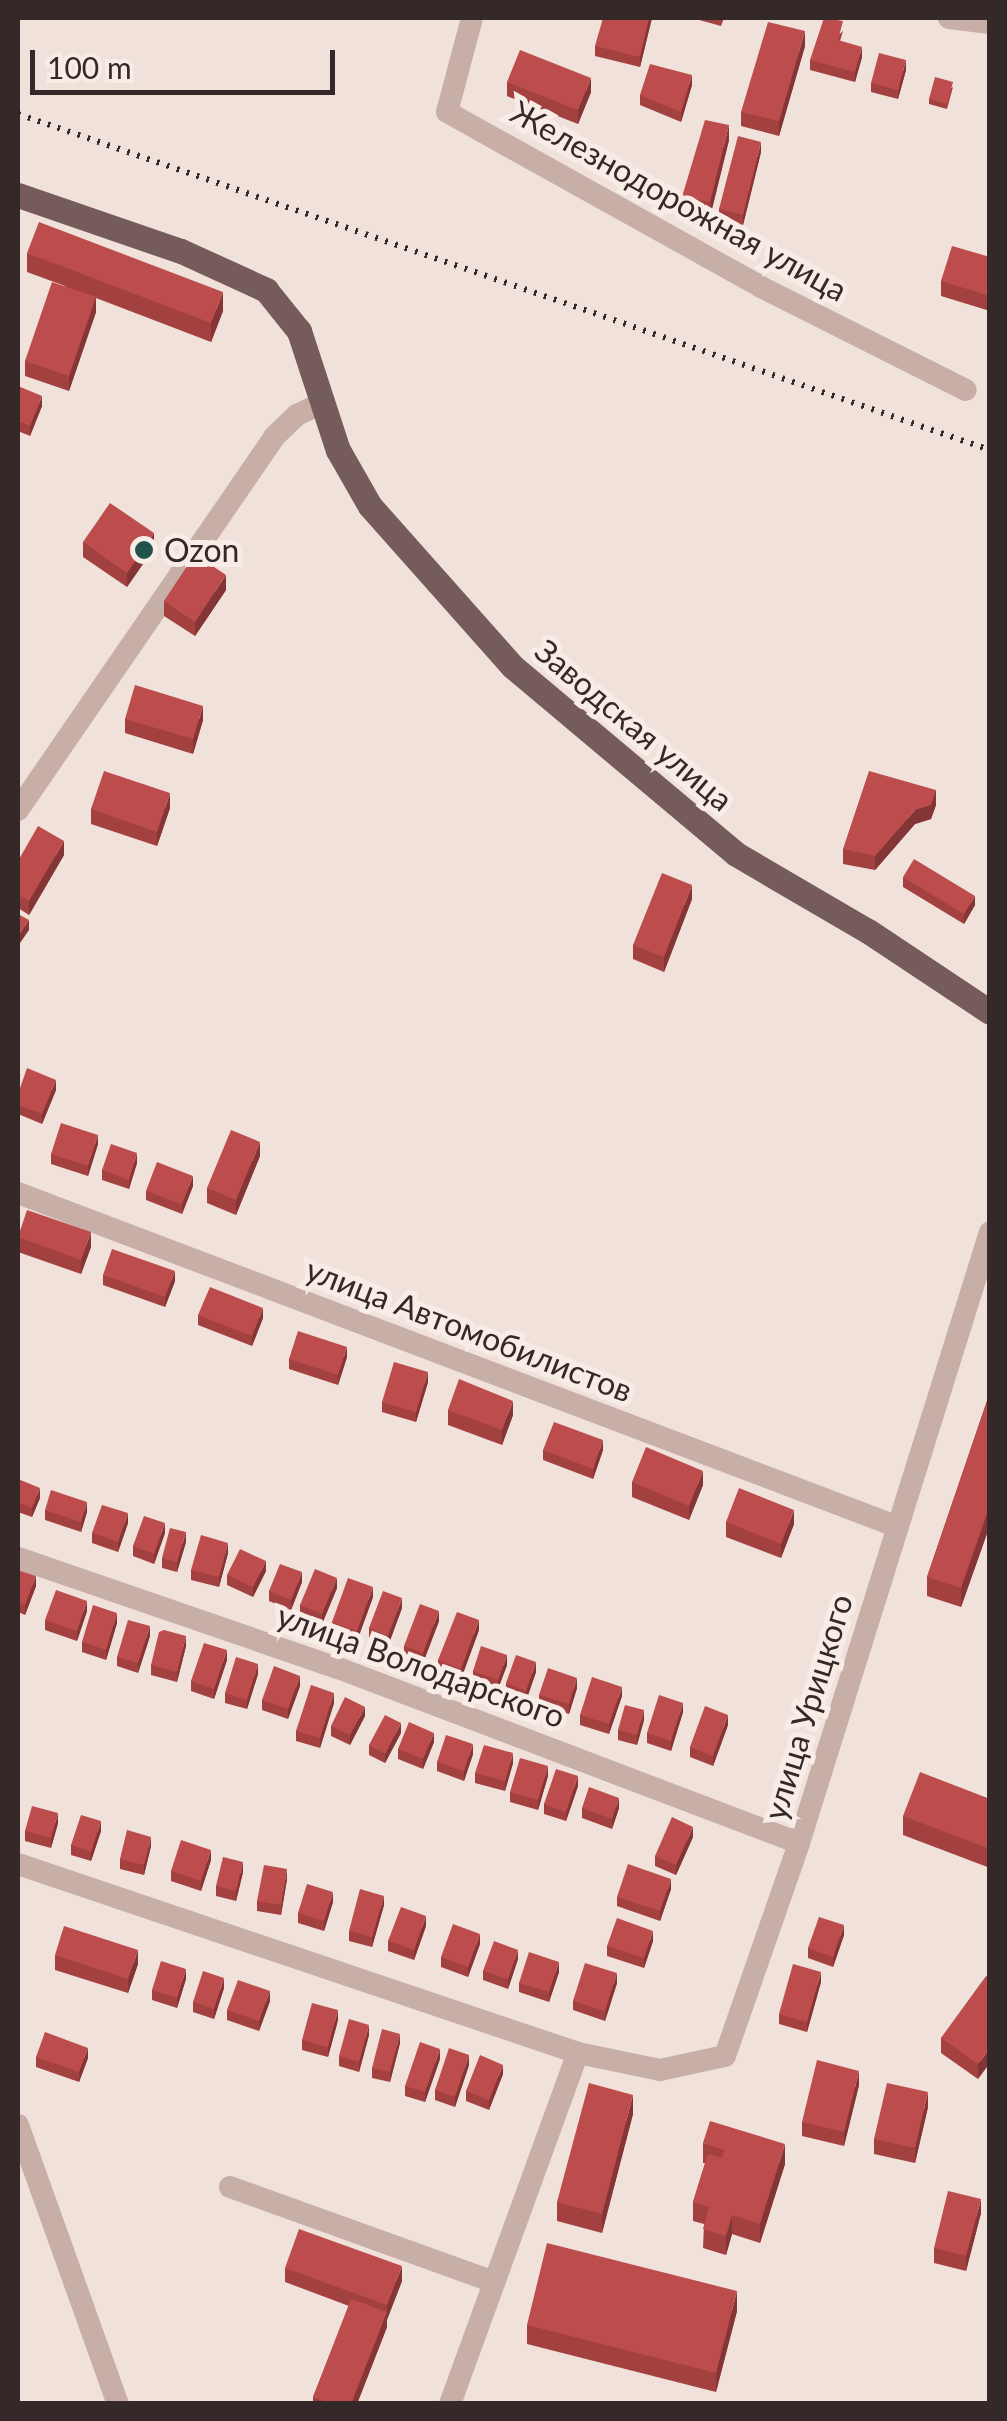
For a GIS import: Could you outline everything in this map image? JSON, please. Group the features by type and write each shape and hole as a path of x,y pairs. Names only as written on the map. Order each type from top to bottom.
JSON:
{"main road":[{"name":"Заводская улица","path":"18,195 181,251 266,290 299,331 338,450 370,506 512,666 736,854 987,1002"}],"street":[{"name":"Железнодорожная улица","path":"472,18 447,112 761,287 966,390"},
{"path":"949,18 990,24"},
{"path":"18,810 274,437 297,415 324,402"},
{"name":"улица Автомобилистов","path":"18,1193 898,1527"},
{"name":"улица Урицкого","path":"18,1864 578,2054 660,2070 725,2056 799,1843 990,1232"},
{"name":"улица Володарского","path":"18,1558 338,1668 799,1843"},
{"path":"450,2404 578,2054"},
{"path":"18,2125 118,2404"},
{"path":"230,2188 494,2282"}],"building":[{"path":"603,18 649,18 640,57 595,46"},
{"path":"824,18 843,21 838,40 862,47 855,72 810,60"},
{"path":"768,22 805,31 779,121 741,112"},
{"path":"520,50 591,78 578,110 507,82"},
{"path":"879,53 906,60 898,90 871,83"},
{"path":"650,64 692,75 681,112 640,95"},
{"path":"935,77 953,82 947,104 929,99"},
{"path":"705,120 729,125 710,202 682,197"},
{"path":"738,136 761,142 743,215 719,209"},
{"path":"39,222 223,292 211,323 27,253"},
{"path":"952,246 990,257 990,296 941,281"},
{"path":"52,282 96,297 69,376 25,361"},
{"path":"18,386 42,396 30,426 18,421"},
{"path":"110,503 154,533 127,573 83,542"},
{"path":"195,554 226,575 195,622 164,601"},
{"path":"135,685 203,706 193,739 125,719"},
{"path":"104,771 170,793 157,832 91,809"},
{"path":"869,771 936,790 931,805 915,810 875,856 843,849"},
{"path":"38,826 64,841 29,901 18,894 18,861"},
{"path":"914,859 975,896 964,914 903,877"},
{"path":"662,873 692,885 664,957 633,945"},
{"path":"18,914 29,920 18,936"},
{"path":"27,1068 56,1080 42,1114 18,1105"},
{"path":"61,1123 98,1135 88,1166 51,1154"},
{"path":"231,1130 260,1142 236,1200 207,1188"},
{"path":"111,1144 137,1153 129,1180 102,1170"},
{"path":"157,1162 193,1176 182,1204 146,1191"},
{"path":"27,1210 91,1232 81,1260 18,1237"},
{"path":"112,1249 175,1271 165,1297 103,1275"},
{"path":"210,1287 263,1308 252,1336 198,1315"},
{"path":"298,1331 347,1347 338,1375 289,1359"},
{"path":"394,1362 428,1372 416,1412 382,1402"},
{"path":"459,1379 513,1401 502,1430 448,1410"},
{"path":"990,1392 990,1505 961,1588 927,1577"},
{"path":"554,1422 603,1440 593,1469 543,1450"},
{"path":"646,1447 703,1471 689,1506 632,1482"},
{"path":"18,1479 40,1488 32,1508 18,1502"},
{"path":"739,1488 794,1510 781,1544 726,1522"},
{"path":"51,1490 87,1502 81,1522 45,1510"},
{"path":"102,1505 128,1513 118,1542 92,1533"},
{"path":"144,1516 165,1523 154,1554 133,1546"},
{"path":"170,1528 186,1532 177,1562 162,1558"},
{"path":"201,1535 228,1543 219,1577 191,1570"},
{"path":"240,1549 266,1561 253,1587 227,1575"},
{"path":"280,1564 302,1572 291,1600 269,1591"},
{"path":"315,1569 337,1578 322,1614 300,1605"},
{"path":"18,1570 36,1576 25,1605 18,1602"},
{"path":"348,1578 373,1587 357,1631 332,1622"},
{"path":"56,1590 87,1601 77,1631 45,1620"},
{"path":"383,1591 402,1598 388,1636 369,1628"},
{"path":"420,1604 439,1611 423,1653 404,1646"},
{"path":"93,1605 117,1613 106,1650 82,1642"},
{"path":"457,1612 479,1620 461,1669 438,1660"},
{"path":"128,1620 150,1626 138,1663 117,1657"},
{"path":"159,1632 186,1636 177,1672 151,1665"},
{"path":"204,1643 227,1650 214,1689 191,1681"},
{"path":"481,1646 507,1655 498,1680 473,1671"},
{"path":"516,1655 536,1662 526,1691 506,1683"},
{"path":"236,1657 258,1664 247,1700 225,1693"},
{"path":"274,1666 300,1676 288,1709 262,1700"},
{"path":"548,1668 577,1678 569,1704 539,1695"},
{"path":"592,1677 622,1687 609,1724 580,1715"},
{"path":"311,1685 334,1693 320,1738 296,1731"},
{"path":"659,1695 683,1703 671,1741 647,1733"},
{"path":"345,1697 365,1707 350,1735 331,1726"},
{"path":"625,1705 644,1710 637,1735 618,1730"},
{"path":"705,1706 728,1715 713,1756 690,1747"},
{"path":"385,1715 401,1723 385,1754 369,1745"},
{"path":"409,1722 434,1733 423,1759 398,1749"},
{"path":"446,1735 473,1744 464,1771 437,1762"},
{"path":"484,1745 513,1753 505,1781 475,1773"},
{"path":"520,1758 548,1766 538,1800 510,1792"},
{"path":"556,1769 578,1776 566,1812 544,1804"},
{"path":"920,1772 990,1799 990,1849 903,1816"},
{"path":"589,1787 619,1798 612,1819 582,1808"},
{"path":"32,1806 58,1813 51,1838 25,1831"},
{"path":"81,1815 101,1821 91,1852 71,1845"},
{"path":"672,1817 693,1827 676,1865 655,1856"},
{"path":"127,1830 151,1837 144,1865 120,1859"},
{"path":"181,1840 211,1850 201,1881 171,1871"},
{"path":"223,1857 243,1862 236,1891 216,1886"},
{"path":"628,1864 671,1879 660,1911 617,1897"},
{"path":"264,1865 287,1869 281,1905 257,1901"},
{"path":"307,1884 333,1892 324,1921 298,1913"},
{"path":"360,1889 384,1896 372,1937 349,1931"},
{"path":"401,1907 426,1916 414,1950 388,1941"},
{"path":"819,1917 844,1925 833,1957 808,1948"},
{"path":"617,1918 653,1931 644,1958 607,1946"},
{"path":"453,1924 480,1934 468,1967 441,1957"},
{"path":"64,1926 138,1950 128,1979 55,1955"},
{"path":"494,1941 518,1950 508,1979 483,1971"},
{"path":"529,1952 559,1962 549,1992 519,1983"},
{"path":"161,1961 186,1969 177,1998 152,1990"},
{"path":"585,1963 617,1973 605,2011 573,2001"},
{"path":"793,1964 821,1972 807,2022 779,2014"},
{"path":"203,1971 224,1978 214,2009 193,2002"},
{"path":"986,1976 990,1978 990,2048 978,2064 941,2038"},
{"path":"238,1980 270,1991 259,2021 227,2010"},
{"path":"312,2003 338,2010 328,2047 302,2040"},
{"path":"349,2019 369,2025 359,2062 339,2056"},
{"path":"382,2029 400,2034 390,2072 372,2068"},
{"path":"45,2032 88,2048 79,2072 36,2057"},
{"path":"420,2042 440,2049 425,2092 405,2086"},
{"path":"449,2048 469,2055 455,2097 435,2090"},
{"path":"480,2055 503,2065 489,2100 466,2091"},
{"path":"817,2060 859,2071 844,2132 802,2122"},
{"path":"589,2083 633,2095 602,2214 557,2202"},
{"path":"887,2083 928,2092 915,2148 874,2139"},
{"path":"710,2121 785,2144 760,2224 732,2215 726,2236 703,2229 709,2207 693,2202 708,2154 722,2158 724,2150 703,2143"},
{"path":"948,2191 981,2199 966,2256 934,2248"},
{"path":"299,2229 402,2266 387,2305 285,2268"},
{"path":"547,2243 737,2291 716,2373 527,2325"},
{"path":"351,2299 387,2312 351,2404 331,2404 313,2397"}],"railway":[{"path":"18,114 990,450"}],"place":[{"name":"Ozon","path":"144,550"}]}
